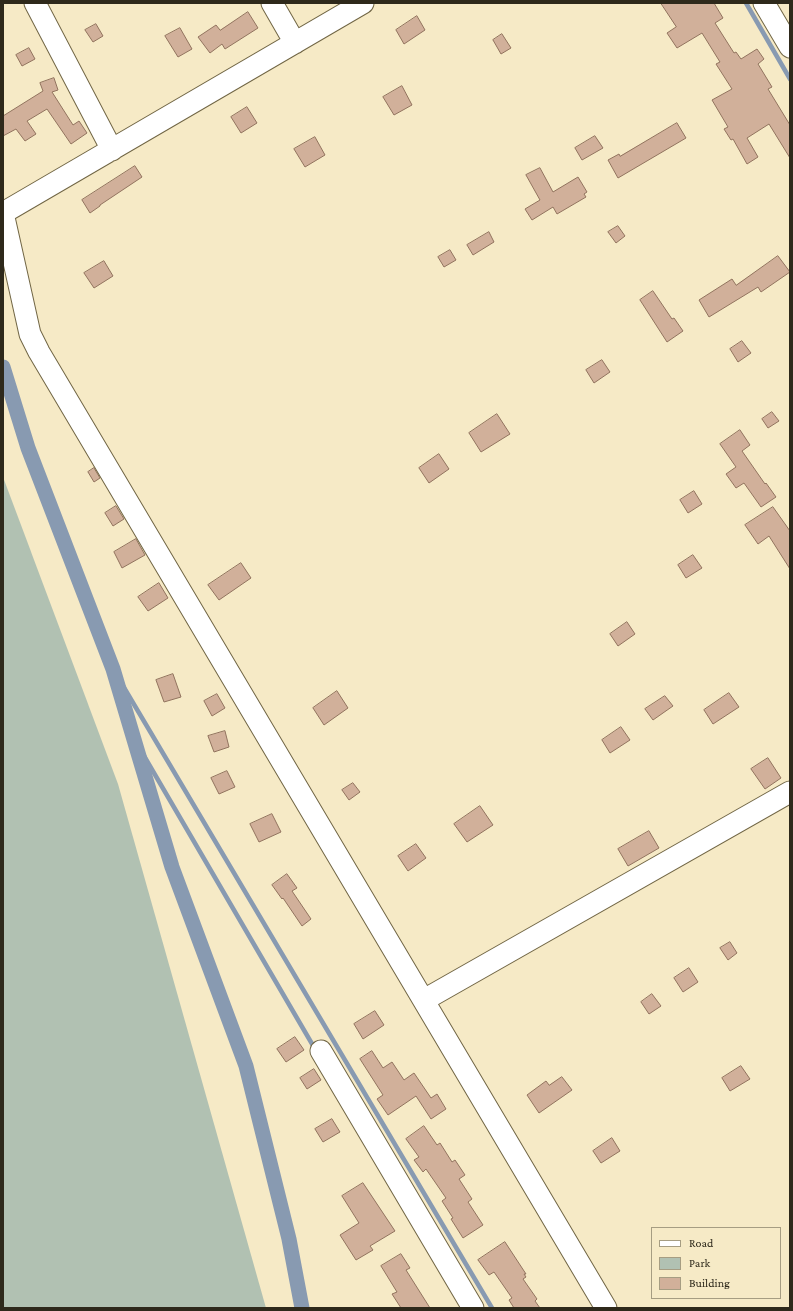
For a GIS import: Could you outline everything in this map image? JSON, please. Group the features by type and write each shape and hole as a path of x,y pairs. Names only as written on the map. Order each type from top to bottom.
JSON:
{"street":[{"path":"36,3 112,150"},
{"path":"272,3 295,43"},
{"path":"363,3 3,213 30,334 606,1308"},
{"path":"764,3 790,46"},
{"path":"424,1000 790,792"},
{"path":"321,1051 473,1308"}],"green space":[{"path":"3,477 118,784 266,1308 3,1308"}],"building":[{"path":"661,3 714,3 723,18 715,23 734,53 736,52 741,59 757,49 764,59 758,64 772,87 768,89 790,125 790,158 769,124 747,138 758,157 747,164 733,139 731,140 724,129 728,127 712,100 732,89 716,64 720,62 702,33 677,48 667,33 676,27"},
{"path":"248,12 258,28 225,49 222,44 210,53 198,37 216,25 220,30"},
{"path":"417,16 425,30 404,44 396,30"},
{"path":"96,24 103,36 93,42 85,30"},
{"path":"180,28 192,49 178,57 165,36"},
{"path":"502,34 511,48 501,54 493,40"},
{"path":"29,48 35,59 22,66 16,55"},
{"path":"54,78 58,90 52,92 73,125 79,121 87,133 71,144 47,109 27,121 36,134 25,141 16,129 3,136 3,116 43,91 40,83"},
{"path":"402,86 412,105 394,115 383,97"},
{"path":"247,107 257,123 241,133 231,117"},
{"path":"677,123 686,138 618,178 608,160 619,154 620,156"},
{"path":"595,136 603,148 582,160 575,148"},
{"path":"315,137 325,155 305,167 294,149"},
{"path":"135,166 142,177 90,213 82,200"},
{"path":"540,168 553,192 578,177 587,192 584,194 586,197 557,214 553,207 532,220 525,209 540,200 526,175"},
{"path":"618,226 625,236 616,243 608,232"},
{"path":"489,232 494,242 473,255 467,245"},
{"path":"450,250 456,260 444,267 438,257"},
{"path":"778,256 790,272 761,292 758,287 709,317 699,300 732,279 736,285"},
{"path":"104,261 113,276 94,288 84,273"},
{"path":"653,291 672,319 674,318 683,331 667,342 640,300"},
{"path":"742,341 751,353 738,362 730,349"},
{"path":"602,360 610,372 594,383 586,370"},
{"path":"772,412 779,421 768,428 762,419"},
{"path":"497,414 510,434 481,452 469,433"},
{"path":"740,430 750,445 742,451 776,497 761,507 744,483 736,488 726,474 736,467 720,444"},
{"path":"439,454 449,469 429,483 419,468"},
{"path":"94,468 100,478 94,482 88,472"},
{"path":"694,491 702,504 688,513 680,500"},
{"path":"116,506 124,519 113,526 105,513"},
{"path":"773,507 790,531 790,569 769,536 758,544 745,525"},
{"path":"136,539 145,555 122,568 114,552"},
{"path":"693,555 702,568 686,578 678,565"},
{"path":"241,563 251,578 219,600 208,585"},
{"path":"159,583 168,598 148,611 138,597"},
{"path":"627,622 635,634 618,646 610,634"},
{"path":"173,674 181,697 164,702 156,680"},
{"path":"337,691 348,708 324,725 313,708"},
{"path":"729,693 739,707 713,724 704,710"},
{"path":"217,694 225,708 212,716 204,701"},
{"path":"665,696 673,706 653,720 645,709"},
{"path":"621,727 630,740 610,753 602,740"},
{"path":"225,731 229,747 214,752 208,736"},
{"path":"768,758 781,778 765,789 751,769"},
{"path":"227,771 235,787 219,794 211,778"},
{"path":"353,783 360,792 349,800 342,790"},
{"path":"480,806 493,825 467,842 454,824"},
{"path":"272,814 281,832 259,842 250,824"},
{"path":"649,831 659,848 628,866 618,849"},
{"path":"416,844 426,858 408,871 398,856"},
{"path":"287,874 297,888 292,891 311,919 302,926 283,898 282,899 272,885"},
{"path":"730,942 737,953 728,960 720,948"},
{"path":"689,968 698,982 683,992 674,978"},
{"path":"652,994 661,1006 649,1014 641,1002"},
{"path":"375,1011 384,1025 363,1039 354,1024"},
{"path":"295,1037 304,1050 286,1062 277,1049"},
{"path":"372,1051 383,1068 392,1062 404,1080 414,1073 431,1098 437,1094 446,1109 431,1119 416,1096 388,1115 377,1099 383,1095 360,1059"},
{"path":"741,1066 750,1079 730,1091 722,1078"},
{"path":"314,1069 321,1080 307,1089 300,1078"},
{"path":"562,1077 572,1090 539,1113 527,1095 546,1081 549,1085"},
{"path":"332,1119 340,1132 323,1142 315,1129"},
{"path":"424,1126 437,1145 440,1143 452,1162 455,1160 465,1175 459,1179 472,1199 468,1202 483,1225 463,1238 442,1201 446,1198 426,1169 423,1172 414,1160 419,1157 406,1139"},
{"path":"612,1138 620,1151 601,1163 593,1151"},
{"path":"363,1183 395,1231 370,1246 373,1250 356,1260 340,1235 359,1223 342,1196"},
{"path":"505,1242 526,1274 524,1274 526,1277 523,1279 537,1299 535,1301 540,1308 514,1308 509,1300 512,1298 494,1272 489,1275 478,1260"},
{"path":"401,1254 410,1268 406,1270 430,1308 401,1308 392,1294 397,1292 381,1266"}],"waterway":[{"path":"746,3 790,79"},
{"path":"3,367 28,448 113,669 172,867 246,1066 289,1239 302,1308"},
{"path":"113,669 492,1308"},
{"path":"133,737 315,1049"}]}
